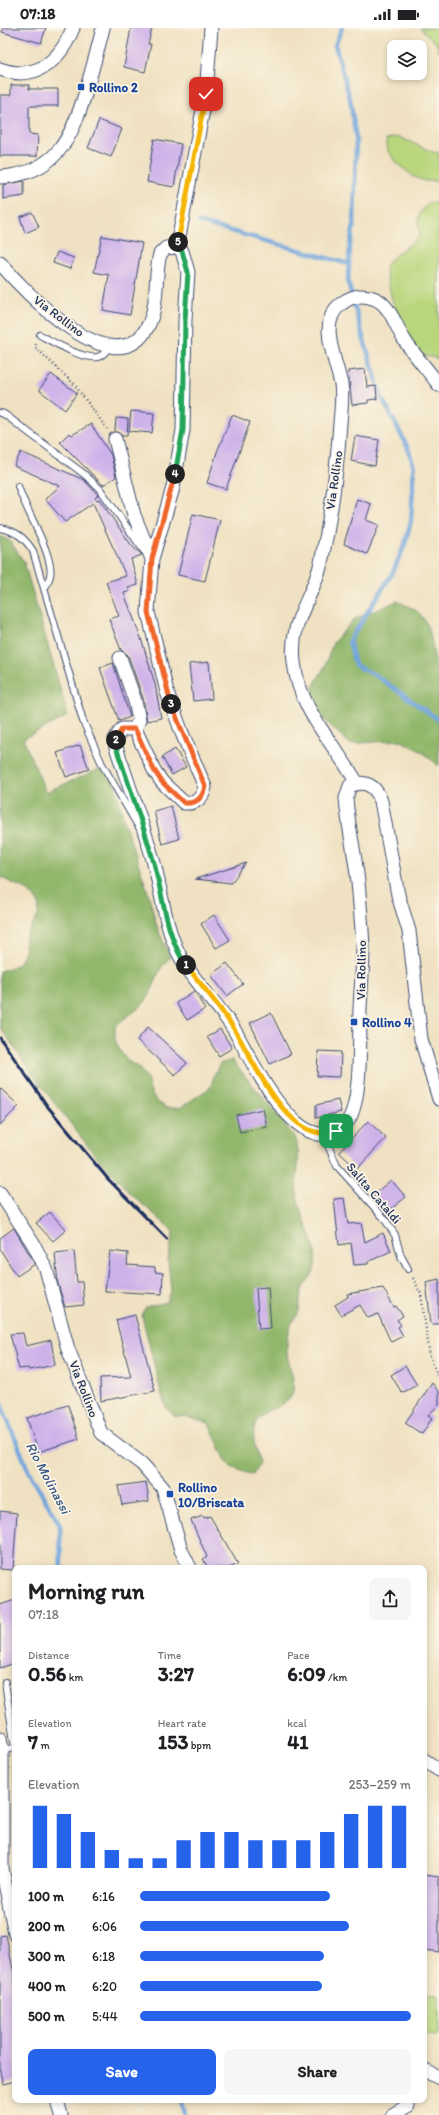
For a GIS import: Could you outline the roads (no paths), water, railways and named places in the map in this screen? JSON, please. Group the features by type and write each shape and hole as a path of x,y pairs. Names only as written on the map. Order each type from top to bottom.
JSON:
{"street":[{"path":"0,69 12,73 23,73 41,68 61,53 73,28"},
{"path":"0,177 17,174 39,166 59,151 67,141 81,107 103,28"},
{"path":"120,658 139,720 135,729 154,770 162,782 184,803 199,800 204,792 205,786 182,733 167,692 148,612 152,559 173,488 183,430 184,342 188,272 182,251 177,247 206,94 211,28"},
{"name":"Via Rollino","path":"0,263 20,286 56,318 86,337 109,346 127,346 138,340 146,330 152,311 160,254 166,248 177,247"},
{"name":"Via Rollino","path":"323,1134 336,1131 348,1121 356,1099 360,1049 363,948 358,884 346,798 347,791 350,786 357,783 315,723 300,690 293,651 295,627 301,611 315,585 321,563 335,480 341,405 341,386 328,325 338,306 352,298 367,296 377,300 386,308 404,340 439,385"},
{"path":"115,439 134,515 152,559"},
{"path":"135,729 122,729 116,739 116,747 144,832 167,921 180,957 233,1028 263,1083 281,1106 306,1130 323,1134"},
{"path":"357,783 370,785 378,794 381,801 398,895 409,931 421,1039 439,1099"},
{"name":"Via Rollino","path":"0,1193 34,1245 46,1269 68,1349 101,1433 142,1464 163,1488 180,1550 188,1565"},
{"path":"1,1744 2,1868 12,1919"},
{"path":"427,1762 439,1770"},
{"path":"427,2072 439,2078"},
{"path":"57,2103 61,2115"},
{"path":"392,2115 408,2106"}],"lane":[{"path":"40,335 57,345 90,357 99,357 104,354 109,346"},
{"path":"0,414 4,414 84,474 100,489 141,548 152,559"},
{"path":"18,486 22,500 38,529 47,559 51,575 45,588"},
{"path":"0,528 12,530 25,539 33,551 83,721 112,783 137,826 144,832"},
{"name":"Salita Cataldi","path":"323,1134 337,1166 384,1218 396,1235 401,1256 408,1269"},
{"path":"5,1682 12,1728"},
{"path":"1,1744 12,1747"}],"waterway":[{"path":"342,28 335,45 350,99 356,139 354,225 350,244 348,282 382,398 408,448 414,467 411,521 405,544 392,574 349,641 355,665 375,675 439,720"},
{"path":"199,222 349,264"},
{"name":"Rio Molinassi","path":"0,1402 29,1472 60,1525 61,1565"},
{"name":"Rio Molinassi","path":"183,2103 185,2115"}],"railway":[{"path":"0,1038 48,1107 108,1179 167,1239"}],"place":[{"name":"Rollino 2","path":"81,87"},
{"name":"Rollino 4","path":"354,1022"},
{"name":"Rollino 10/Briscata","path":"170,1494"}]}
